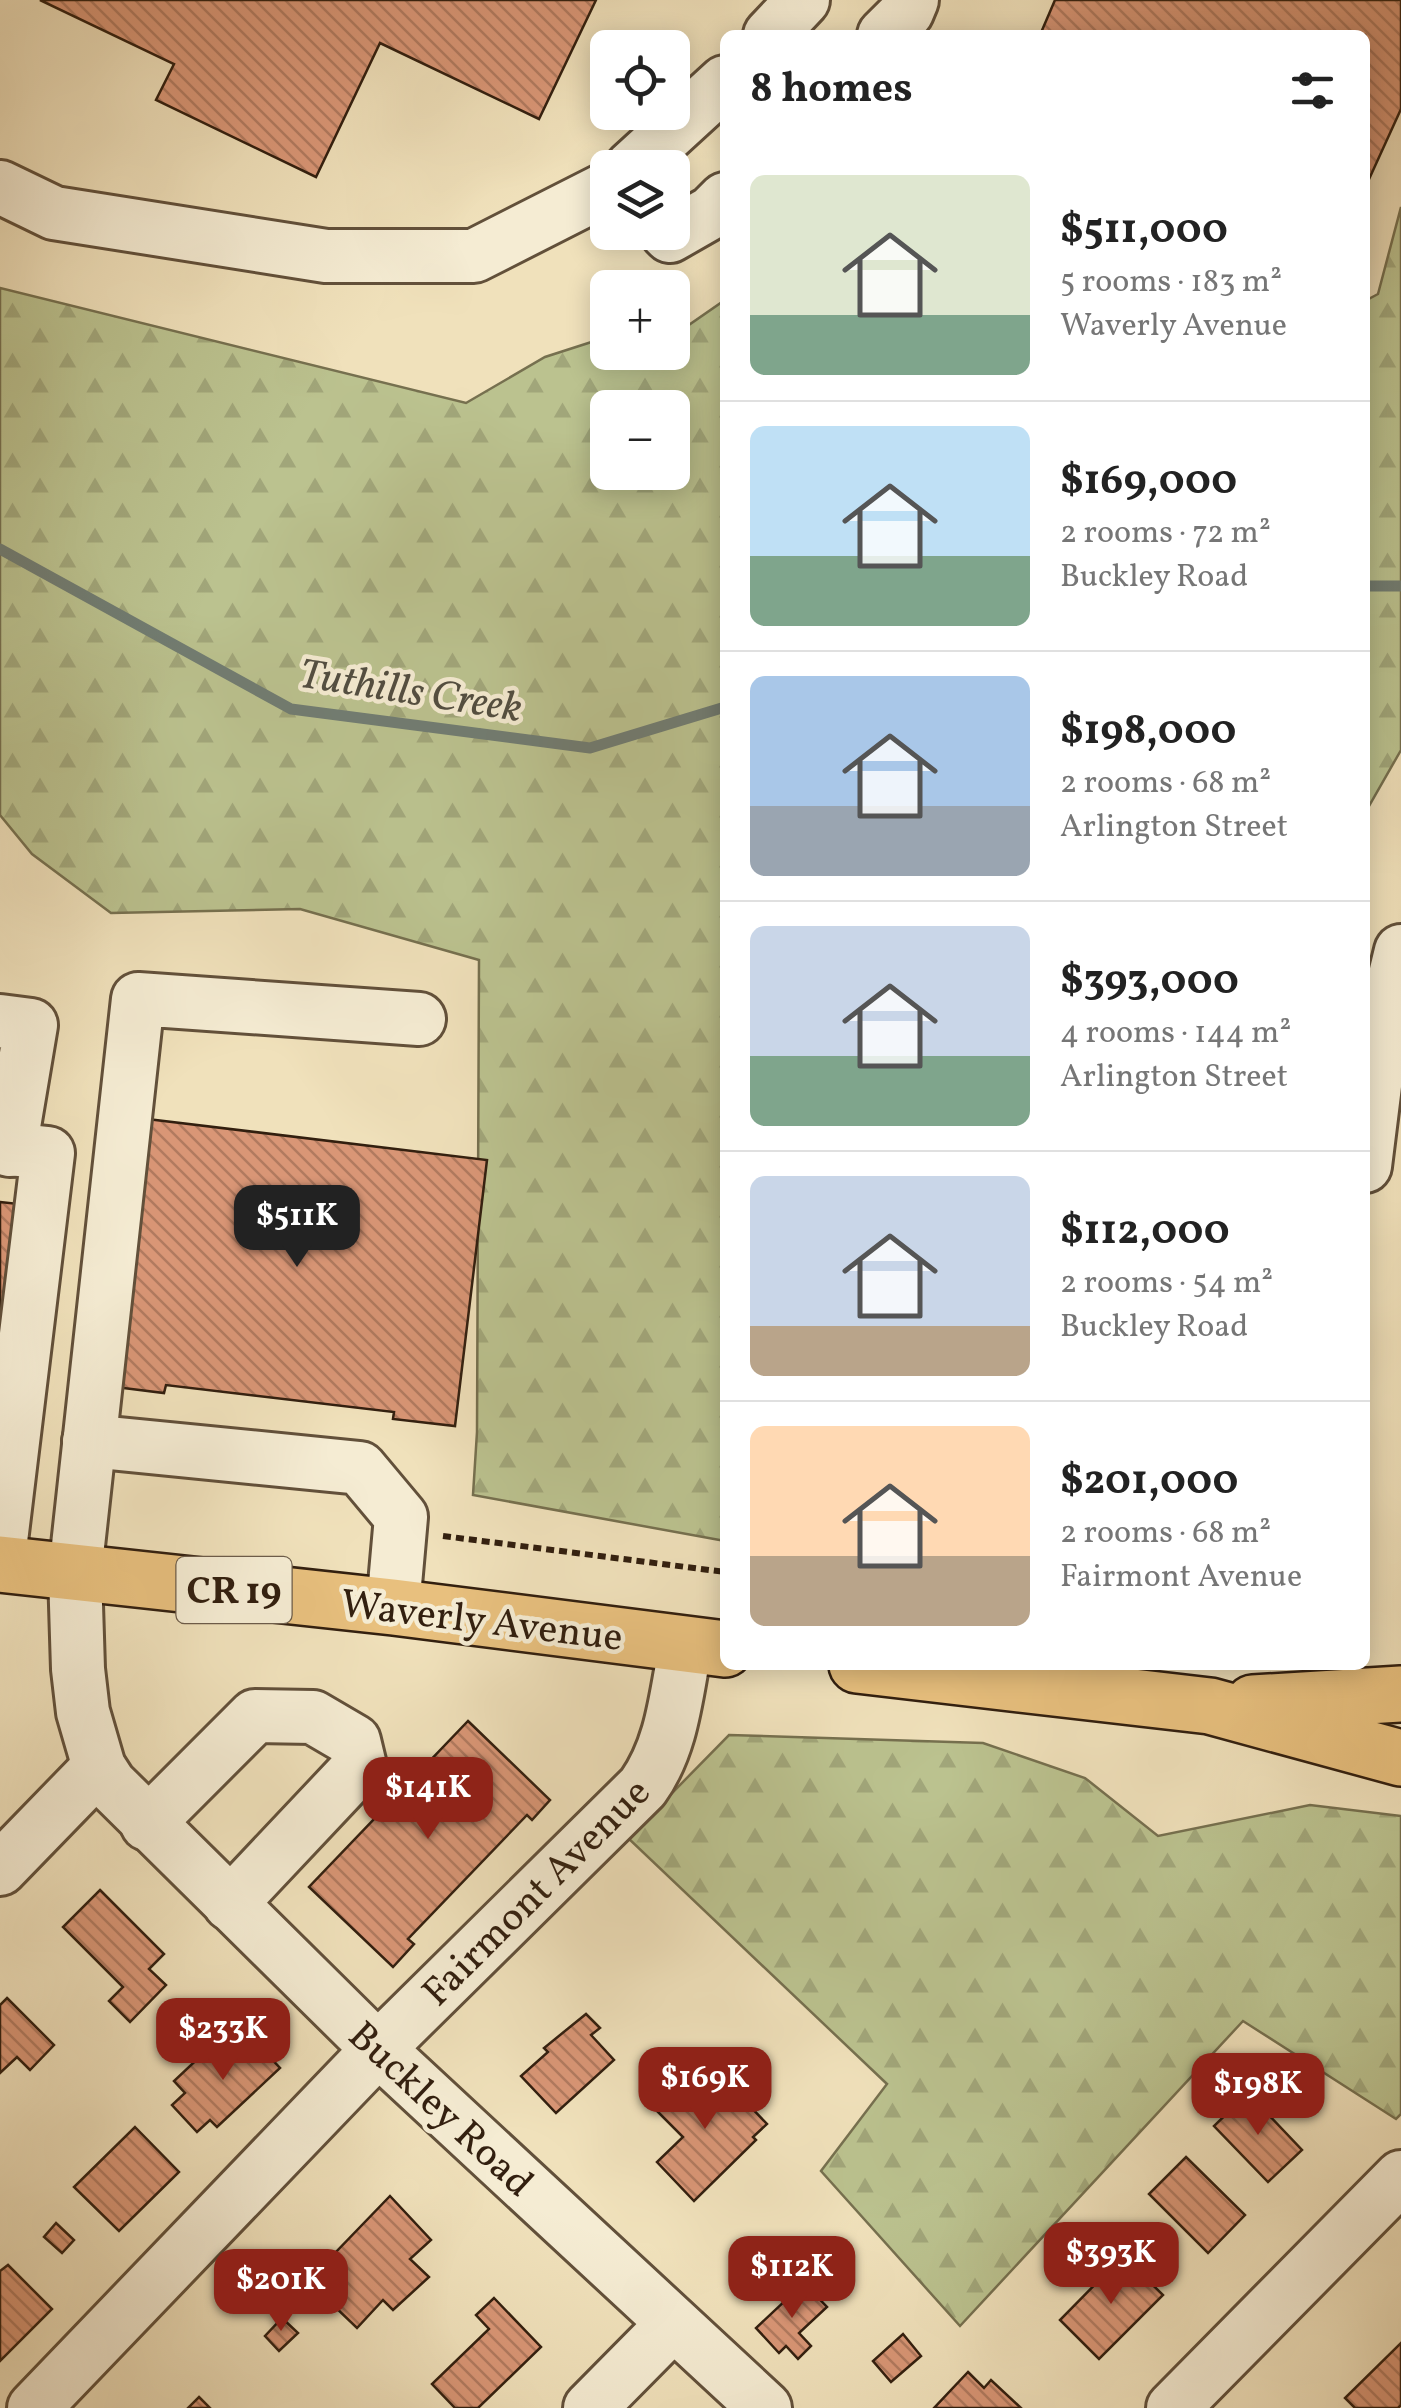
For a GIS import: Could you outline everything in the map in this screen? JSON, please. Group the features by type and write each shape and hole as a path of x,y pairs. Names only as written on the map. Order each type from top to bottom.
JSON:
{"main road":[{"name":"Waverly Avenue","path":"0,1564 705,1646"},
{"path":"943,1670 1011,1674 1210,1706 1401,1694"},
{"path":"1309,1698 1401,1758"}],"street":[{"path":"775,30 803,0"},
{"path":"889,30 907,12 912,0"},
{"path":"651,150 720,87"},
{"path":"0,187 54,213 326,256 474,256 590,197"},
{"path":"690,225 720,204"},
{"path":"1370,1126 1382,1029 1401,951"},
{"name":"Buckley Road","path":"419,1019 138,1000 74,1573 78,1669 89,1739 110,1784 147,1824 378,2049 765,2408"},
{"path":"0,1021 31,1025 5,1149 48,1154 6,1442 0,1549"},
{"path":"89,1442 360,1468 401,1518 393,1608"},
{"name":"Fairmont Avenue","path":"34,2408 378,2049 643,1787 659,1764 705,1646"},
{"path":"147,1824 255,1716 314,1717 354,1741 360,1766 230,1904"},
{"path":"0,1869 99,1767"},
{"path":"1174,2408 1401,2177"},
{"path":"590,2408 672,2324"}],"path":[{"path":"442,1536 720,1571"}],"green space":[{"path":"1401,207 1401,750 1370,804 1370,298 1378,294"},
{"path":"0,288 466,403 545,357 590,342 590,370 690,370 690,324 720,303 720,1540 473,1495 477,1432 479,960 300,909 111,913 32,854 0,815"},
{"path":"729,1735 983,1743 1085,1778 1158,1836 1310,1805 1401,1816 1401,2114 1396,2119 1243,2021 960,2326 821,2171 887,2084 628,1838"}],"building":[{"path":"40,0 596,0 539,119 380,43 316,177 156,100 174,64"},
{"path":"1055,0 1401,0 1401,109 1370,177 1370,30 1042,30"},
{"path":"139,1118 487,1160 455,1426 393,1419 394,1412 166,1385 164,1393 107,1386"},
{"path":"0,1202 28,1205 0,1373"},
{"path":"468,1721 550,1800 532,1820 527,1815 408,1939 414,1944 393,1967 309,1887"},
{"path":"100,1890 164,1954 149,1969 166,1985 130,2022 109,2001 123,1987 63,1927"},
{"path":"7,1998 54,2045 30,2070 17,2057 0,2073 0,2005"},
{"path":"586,2014 600,2028 591,2035 614,2060 556,2113 521,2076 548,2052 544,2048"},
{"path":"247,2033 280,2068 217,2127 210,2120 197,2132 172,2105 185,2093 174,2081 208,2049 218,2060"},
{"path":"687,2071 708,2093 723,2078 767,2124 753,2137 756,2140 694,2201 657,2162 683,2137 652,2106"},
{"path":"1248,2093 1302,2150 1268,2182 1214,2126"},
{"path":"135,2127 179,2172 119,2231 74,2187"},
{"path":"1186,2157 1245,2215 1208,2253 1149,2194"},
{"path":"390,2196 431,2240 410,2259 429,2277 393,2310 383,2300 357,2328 308,2281"},
{"path":"56,2223 74,2240 62,2253 44,2237"},
{"path":"1123,2256 1163,2295 1099,2359 1060,2320"},
{"path":"8,2265 52,2309 0,2361 0,2271"},
{"path":"804,2283 827,2307 799,2333 811,2346 798,2359 786,2346 779,2353 756,2328"},
{"path":"494,2298 541,2347 478,2408 455,2408 432,2384 489,2329 476,2315"},
{"path":"282,2318 298,2333 279,2351 265,2336"},
{"path":"903,2334 921,2356 891,2382 873,2361"},
{"path":"1401,2343 1401,2405 1355,2408 1345,2398"},
{"path":"968,2372 984,2388 991,2380 1021,2408 934,2408"},
{"path":"199,2397 210,2408 188,2408"}],"waterway":[{"name":"Tuthills Creek","path":"0,549 291,709 590,748 720,709"},
{"name":"Tuthills Creek","path":"1370,586 1401,586"}]}
